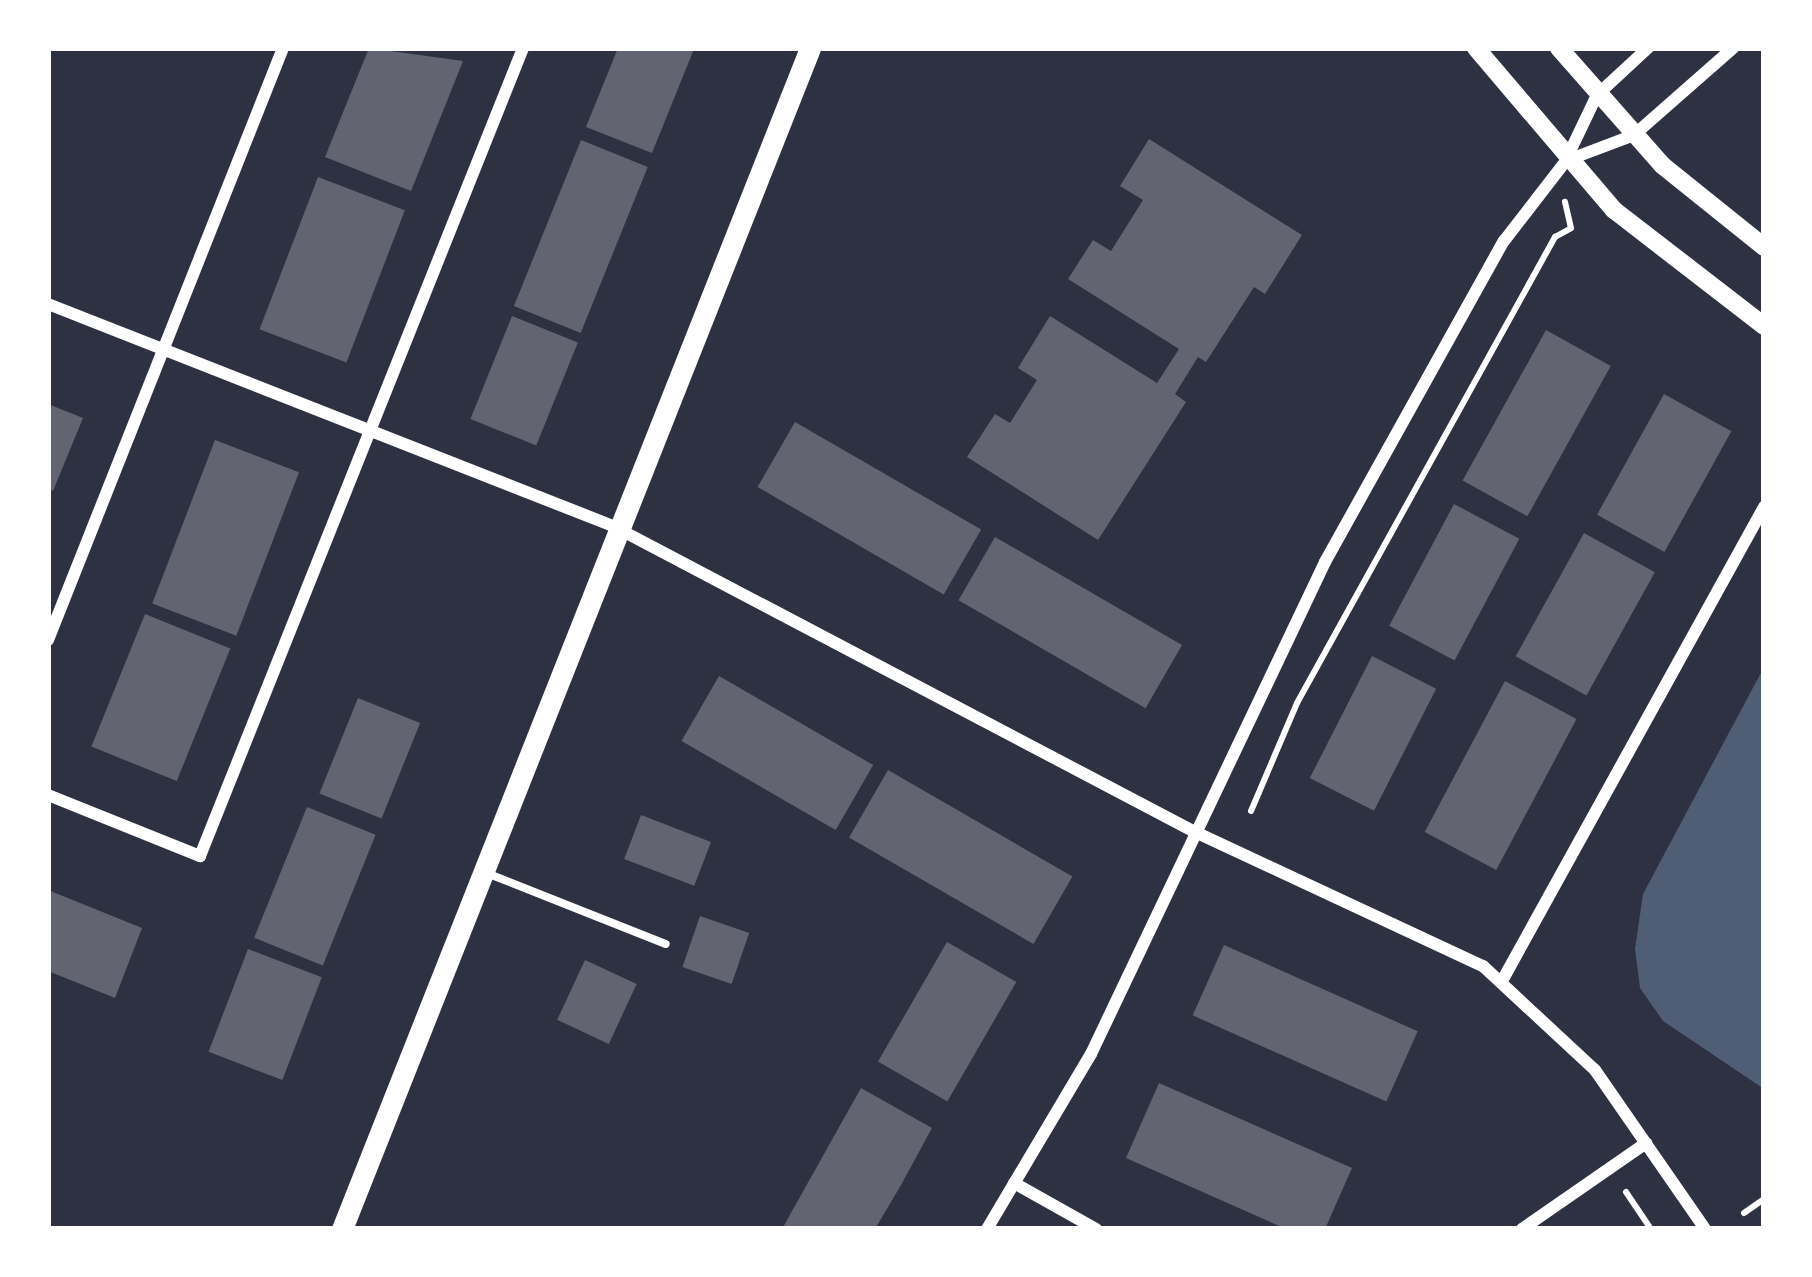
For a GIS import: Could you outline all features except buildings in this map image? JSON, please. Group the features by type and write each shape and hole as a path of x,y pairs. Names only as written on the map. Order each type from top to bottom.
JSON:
{"main road":[{"path":"342,1229 613,526 811,48"}],"street":[{"path":"48,640 283,48"},
{"path":"48,795 200,856 523,48"},
{"path":"1476,48 1564,162 1676,266 1764,326"},
{"path":"1559,48 1634,135 1764,248"},
{"path":"987,1229 1090,1054 1192,831 1325,562 1504,241 1564,162 1597,95 1648,48"},
{"path":"1564,162 1634,135 1733,48"},
{"path":"48,304 613,526 1192,831 1502,981 1595,1070 1705,1229"},
{"path":"1502,981 1764,507"},
{"path":"1522,1229 1646,1143"},
{"path":"1014,1183 1096,1229"}],"lane":[{"path":"478,870 666,944"}],"path":[{"path":"1251,811 1297,703 1555,237 1571,228 1565,202"},
{"path":"1626,1192 1652,1229"},
{"path":"1744,1213 1764,1199"}],"water":[{"path":"1764,667 1764,1089 1663,1021 1640,988 1635,949 1643,894"}]}
